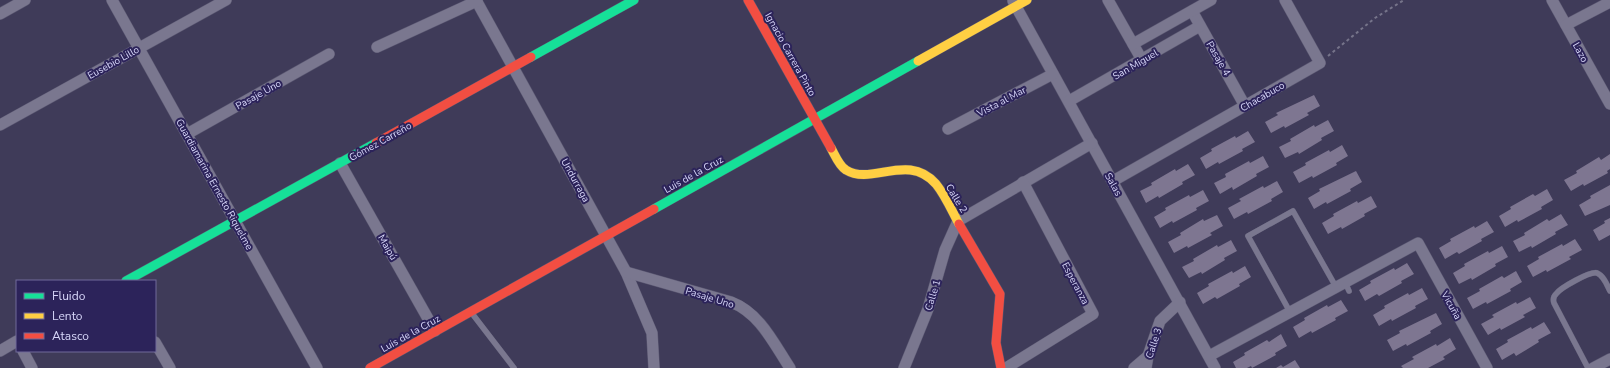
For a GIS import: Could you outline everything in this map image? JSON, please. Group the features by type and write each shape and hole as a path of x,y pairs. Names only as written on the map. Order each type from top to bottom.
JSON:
{"street":[{"path":"0,14 25,0"},
{"name":"Guardiamarina Ernesto Riquelme","path":"112,0 317,368"},
{"name":"Eusebio Lillo","path":"0,125 226,0"},
{"path":"377,47 476,0"},
{"name":"Undurraga","path":"476,0 607,235 626,272 652,333 654,368"},
{"name":"Gómez Carreño","path":"128,280 634,0"},
{"name":"Ignacio Carrera Pinto","path":"748,0 815,118"},
{"name":"Luis de la Cruz","path":"370,368 815,118 1014,3 1026,0"},
{"path":"1108,0 1142,60"},
{"name":"San Miguel","path":"1133,44 1211,0"},
{"path":"1285,0 1320,63"},
{"name":"Lazo","path":"1552,0 1609,99"},
{"path":"1566,25 1610,2"},
{"name":"Salas","path":"1014,3 1215,368"},
{"name":"Pasaje 4","path":"1192,11 1246,106"},
{"name":"San Miguel","path":"1068,101 1200,26"},
{"name":"Pasaje Uno","path":"187,134 329,54"},
{"name":"Chacabuco","path":"1112,181 1320,63"},
{"name":"Vista al Mar","path":"948,129 1053,74"},
{"name":"Calle 2","path":"815,118 838,162 847,171 865,175 899,168 918,172 936,184 1000,294 996,343 1001,368"},
{"path":"958,221 1092,143"},
{"name":"Maipú","path":"340,163 435,331"},
{"name":"Esperanza","path":"1006,368 1093,314 1023,182"},
{"name":"Calle 1","path":"904,368 928,308 945,250 958,221"},
{"name":"Vicuña","path":"1343,287 1418,243 1484,367"},
{"name":"Pasaje Uno","path":"626,272 731,302 744,308 758,320 790,368"},
{"path":"1209,356 1290,312 1343,287"},
{"name":"Calle 3","path":"1146,368 1148,356 1160,321 1180,302"},
{"path":"0,351 16,342"},
{"path":"156,344 170,368"},
{"path":"23,352 32,368"},
{"path":"1134,368 1148,356"},
{"path":"1593,368 1610,359"}],"lane":[{"path":"1290,312 1248,236 1293,211 1343,287"},
{"path":"1588,368 1554,303 1554,296 1559,291 1590,273 1596,273 1602,277 1610,291"},
{"path":"474,316 514,368"}],"path":[{"path":"1320,63 1375,18 1404,0"}],"building":[{"path":"1314,95 1320,106 1307,113 1309,115 1285,128 1284,126 1271,133 1265,122 1278,115 1276,113"},
{"path":"1328,120 1334,131 1321,138 1322,140 1299,154 1298,152 1285,158 1279,147 1291,141 1290,139 1314,125 1315,127"},
{"path":"1248,131 1255,142 1242,149 1243,151 1206,169 1200,158 1212,151 1211,149"},
{"path":"1342,145 1348,156 1336,163 1337,165 1313,178 1312,176 1299,183 1293,172 1306,165 1305,163"},
{"path":"1610,154 1610,169 1607,171 1608,173 1571,191 1564,180 1577,173 1576,171 1599,157 1601,160"},
{"path":"1263,156 1269,167 1233,190 1232,187 1220,194 1214,183 1226,177 1225,174 1249,161 1250,163"},
{"path":"1188,164 1195,175 1159,198 1158,196 1146,203 1140,191 1152,185 1151,183 1175,169 1176,171"},
{"path":"1356,171 1362,182 1350,189 1351,191 1314,209 1308,198 1320,191 1319,189"},
{"path":"1277,181 1283,192 1271,199 1272,201 1248,214 1247,212 1234,219 1228,208 1241,201 1239,199 1263,186 1264,188"},
{"path":"1610,185 1610,205 1585,216 1579,205 1591,198 1590,196"},
{"path":"1547,189 1553,200 1541,207 1542,209 1505,227 1499,216 1511,209 1510,207 1533,194 1535,196"},
{"path":"1203,190 1209,201 1196,208 1197,210 1160,228 1154,217 1166,210 1165,208 1189,195 1190,197"},
{"path":"1371,196 1377,207 1364,214 1365,216 1342,229 1341,227 1328,234 1322,223 1334,216 1333,214 1357,201 1358,203"},
{"path":"1561,214 1568,225 1532,248 1531,246 1519,252 1513,241 1525,235 1524,233 1547,219 1549,221"},
{"path":"1217,215 1223,226 1210,233 1212,235 1188,248 1187,246 1174,253 1168,242 1181,235 1180,233 1203,219 1204,221"},
{"path":"1610,218 1610,235 1599,241 1593,230 1605,223 1604,221"},
{"path":"1487,221 1494,232 1481,239 1482,241 1459,254 1457,252 1445,259 1439,248 1451,241 1450,239"},
{"path":"1575,239 1582,250 1569,257 1571,259 1547,272 1546,270 1533,277 1527,266 1539,259 1538,257"},
{"path":"1231,240 1237,251 1224,258 1225,260 1202,274 1201,272 1189,278 1182,267 1194,261 1193,259 1217,245 1218,247"},
{"path":"1502,246 1508,257 1472,280 1471,278 1459,284 1453,273 1465,266 1464,264 1488,251 1489,253"},
{"path":"1407,263 1414,274 1401,281 1402,283 1379,296 1377,294 1365,301 1359,290 1371,283 1370,281"},
{"path":"1245,266 1251,277 1239,284 1240,286 1217,299 1215,297 1203,304 1197,293 1209,286 1208,284"},
{"path":"1516,271 1522,282 1510,289 1511,291 1487,304 1486,302 1473,309 1467,298 1480,291 1479,289 1502,276 1504,278"},
{"path":"1422,288 1428,299 1415,306 1416,308 1379,326 1373,315 1385,308 1384,306 1408,293 1409,295"},
{"path":"1530,297 1536,308 1523,315 1525,317 1488,335 1481,324 1494,317 1492,315 1516,302 1517,304"},
{"path":"1341,300 1348,311 1335,318 1336,320 1299,338 1293,327 1305,320 1304,318 1327,305 1328,307"},
{"path":"1436,313 1442,324 1430,331 1431,333 1407,346 1406,344 1393,351 1387,340 1400,333 1399,331"},
{"path":"1544,322 1551,333 1538,340 1539,342 1516,356 1514,353 1502,360 1496,349 1508,342 1507,340"},
{"path":"1281,334 1287,346 1275,353 1276,355 1252,368 1251,366 1247,368 1236,368 1233,362 1245,355 1244,353 1267,340 1269,342"},
{"path":"1450,338 1456,349 1443,357 1445,359 1428,368 1403,368 1401,366 1414,359 1412,357 1436,344 1437,346"},
{"path":"1295,360 1300,368 1276,368 1281,365 1283,367"}],"traffic: fast":[{"path":"531,57 634,0"},
{"path":"654,209 918,61"},
{"path":"128,280 376,143"}],"traffic: slow":[{"path":"918,61 1027,0"},
{"path":"831,148 839,163 846,170 856,174 902,170 914,171 925,175 939,188 959,224"}],"traffic: jam":[{"path":"748,0 831,148"},
{"path":"376,143 531,57"},
{"path":"370,368 654,209"},
{"path":"959,224 1000,294 996,343 1001,368"}]}
